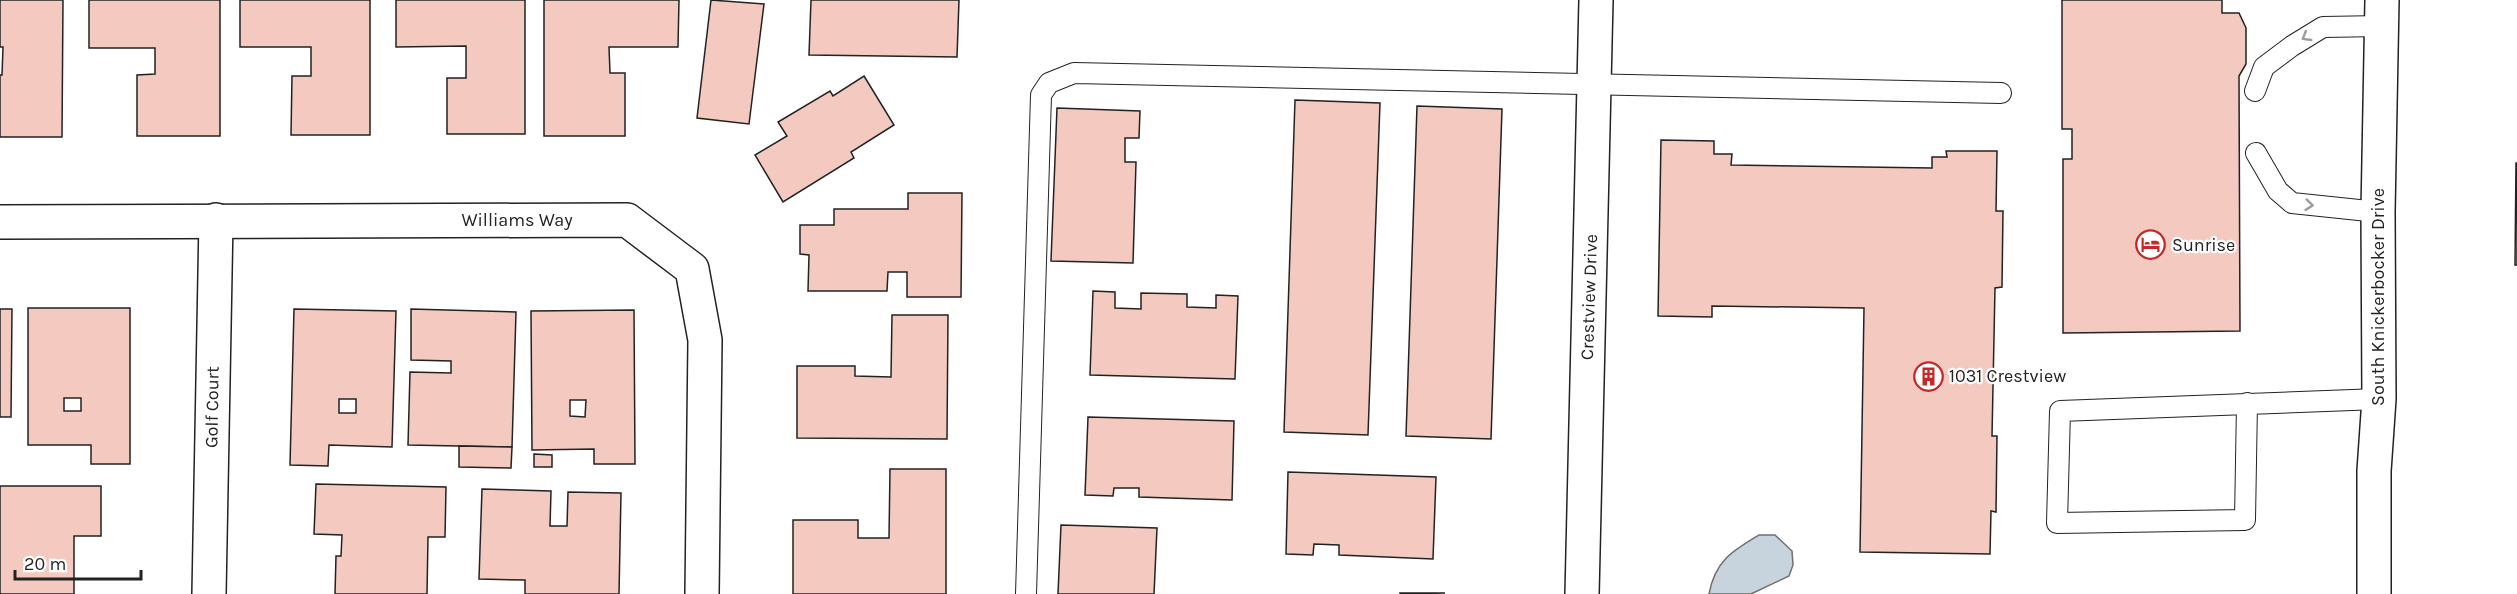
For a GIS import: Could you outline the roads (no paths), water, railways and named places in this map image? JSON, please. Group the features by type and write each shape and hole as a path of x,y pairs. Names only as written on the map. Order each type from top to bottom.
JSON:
{"street":[{"name":"Crestview Drive","path":"1582,594 1596,0"},
{"name":"South Knickerbocker Drive","path":"2374,594 2374,471 2379,399 2378,212 2382,13"},
{"name":"Golf Court","path":"209,594 216,220"},
{"name":"Williams Way","path":"0,222 627,220 692,269 705,339 702,594"}],"lane":[{"path":"2255,92 2264,67 2292,46 2324,27 2382,13"},
{"path":"1026,594 1041,95 1049,83 1074,73 2001,93"},
{"path":"2256,153 2278,191 2292,203 2378,212"},
{"path":"2247,403 2245,520 2057,523 2060,411 2247,403 2379,399"}],"place":[{"name":"Sunrise","path":"2151,245"},
{"name":"1031 Crestview","path":"1928,376"}]}
